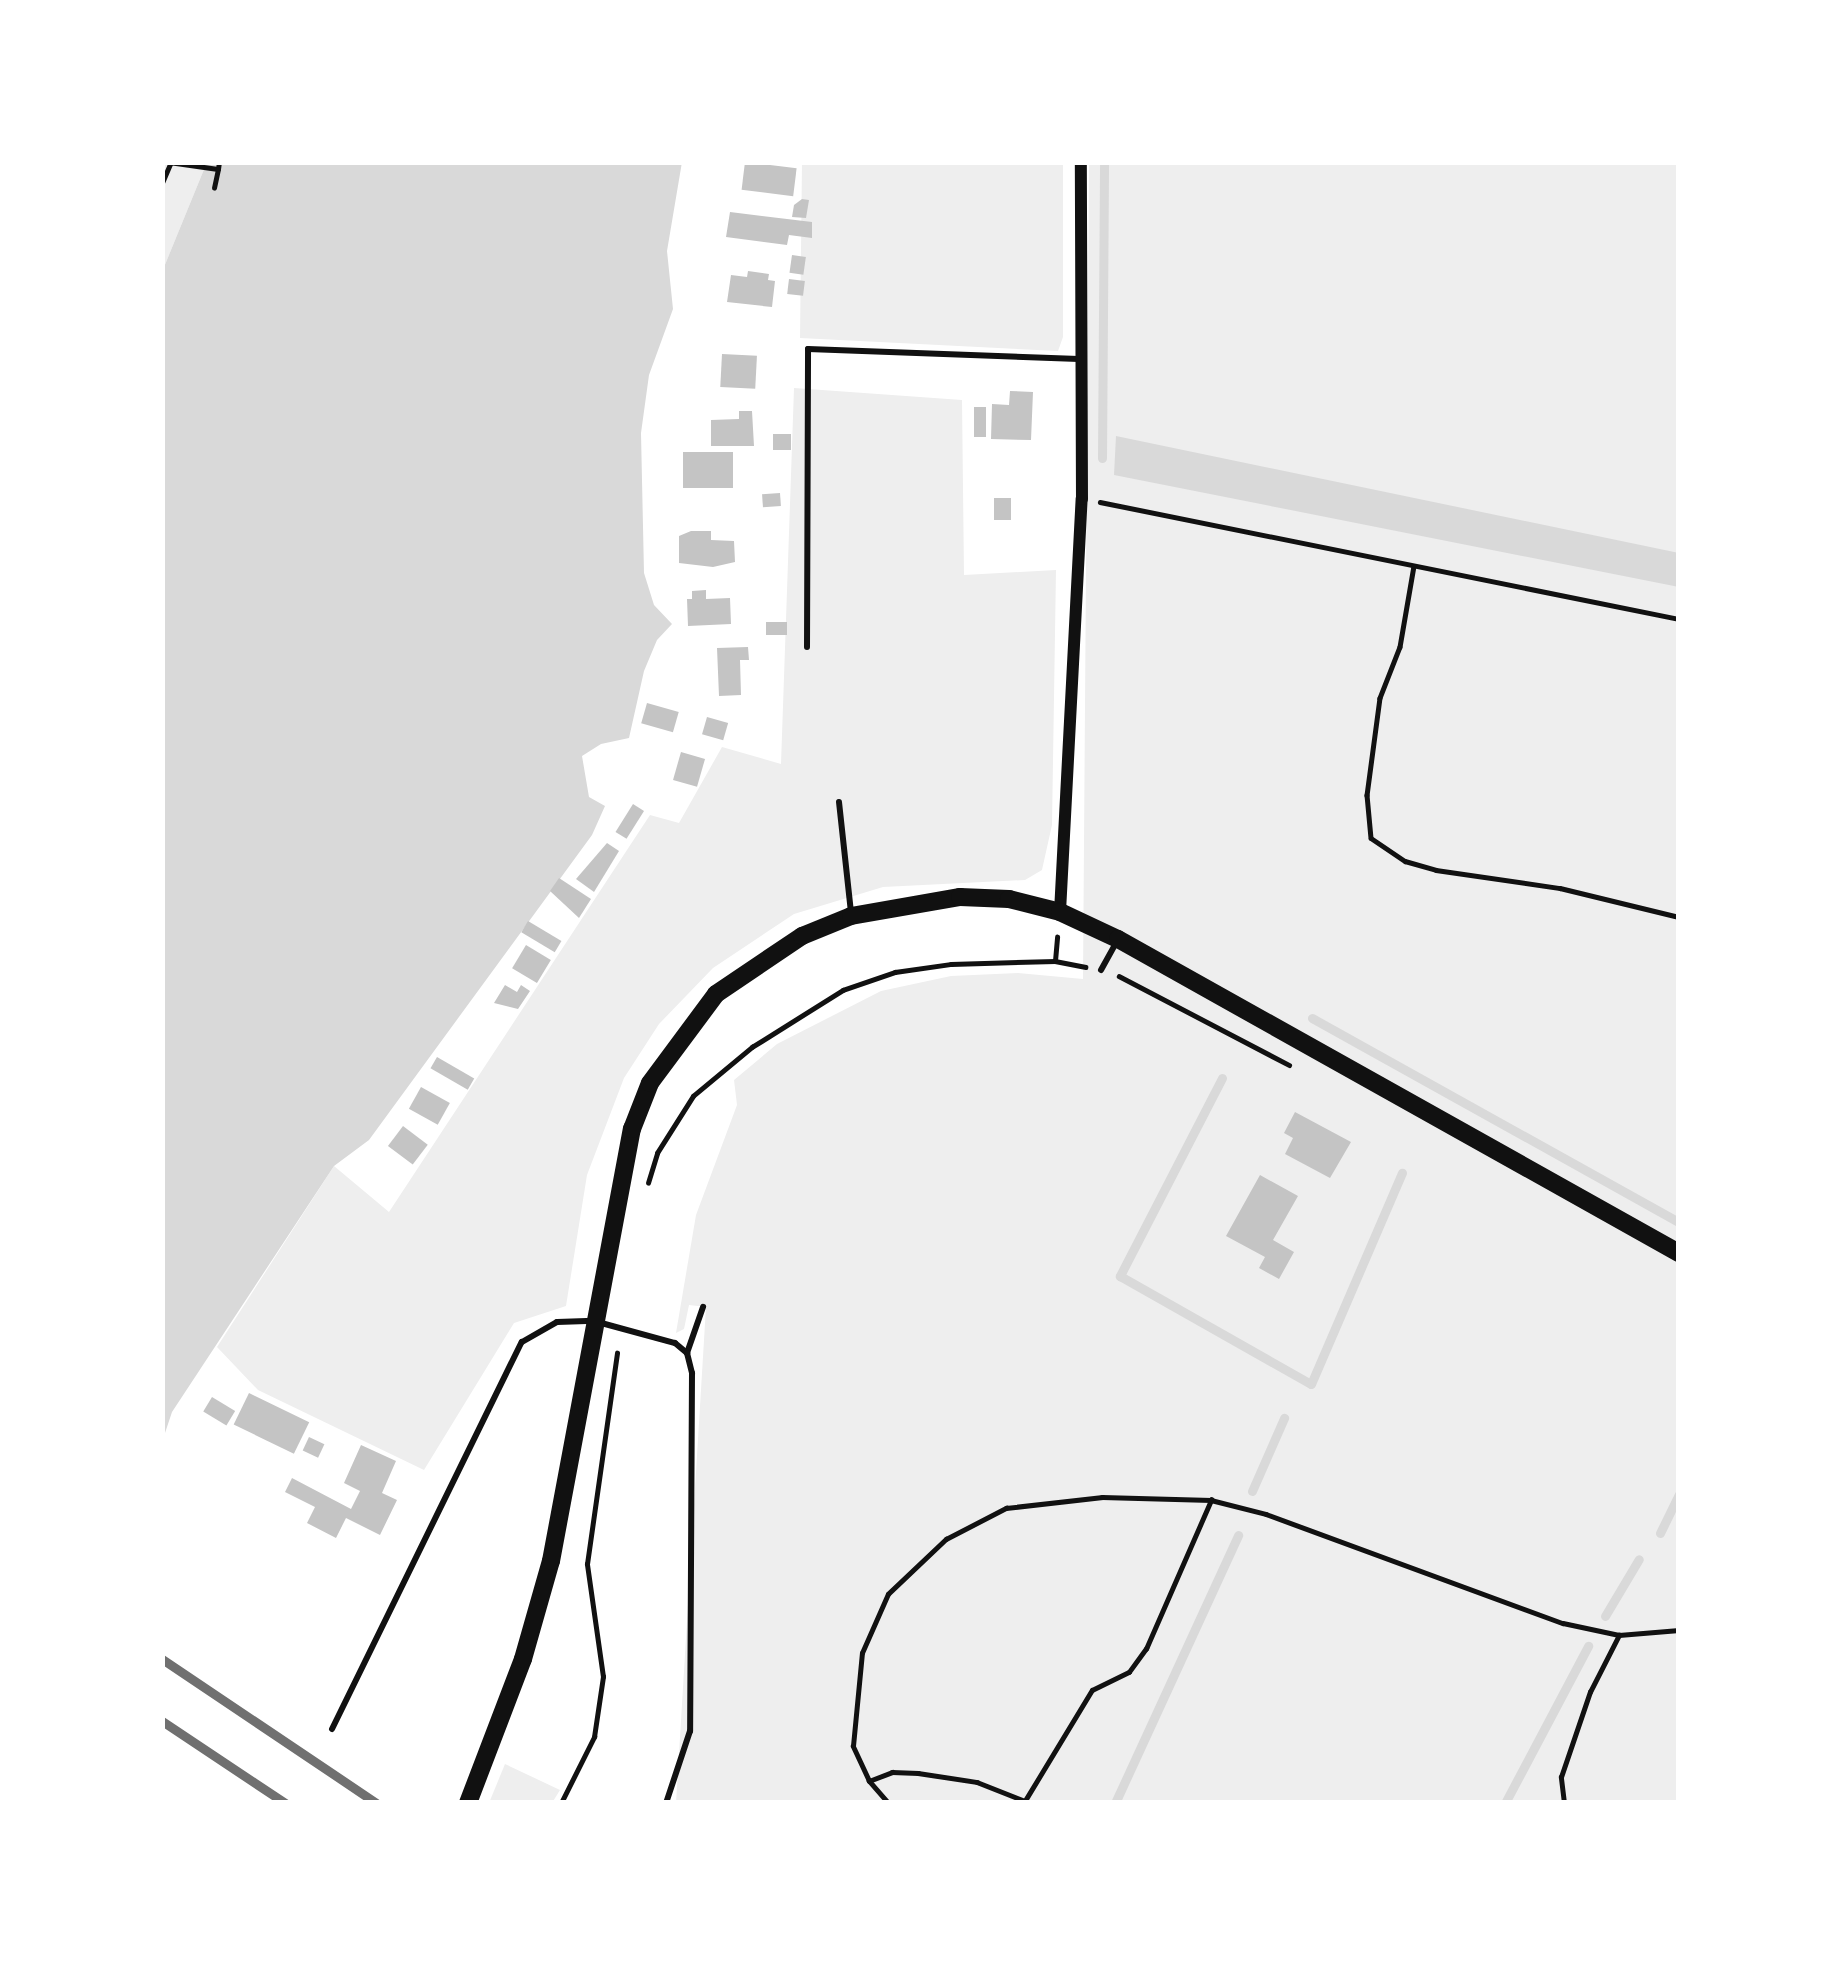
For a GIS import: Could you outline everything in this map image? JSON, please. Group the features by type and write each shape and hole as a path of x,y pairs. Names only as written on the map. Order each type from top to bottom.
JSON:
{"main road":[{"path":"468,1803 524,1659 551,1561 632,1129 672,1048 716,994 757,962 851,916 960,897 1009,899 1060,912 1118,939 1679,1252"}],"street":[{"path":"1060,912 1082,499 1081,162"}],"lane":[{"path":"807,647 808,349 1083,360"},
{"path":"839,802 851,916"},
{"path":"1101,970 1118,939"},
{"path":"666,1803 690,1731 692,1373 687,1353 703,1307"},
{"path":"332,1729 522,1342 556,1322 594,1321 675,1343 687,1353"}],"path":[{"path":"162,183 170,162 218,166 214,188"},
{"path":"1082,499 1679,620"},
{"path":"1414,566 1400,647 1380,698 1367,795 1371,838 1393,855 1436,870 1560,888 1679,916"},
{"path":"647,1187 657,1153 693,1096 752,1047 842,990 895,972 951,964 1055,962 1101,970"},
{"path":"561,1803 594,1737 603,1677 587,1564 621,1328"},
{"path":"888,1803 868,1781 853,1746 862,1653 888,1594 946,1540 1006,1508 1102,1497 1210,1500 1266,1514 1563,1623 1619,1635 1679,1630"},
{"path":"868,1781 892,1772 918,1773 977,1782 1028,1801 1092,1690 1129,1672 1146,1648 1210,1500"},
{"path":"1564,1803 1561,1777 1590,1692 1619,1635"}],"shaded area":[{"path":"162,162 207,162 162,272"},
{"path":"207,162 682,162 667,251 673,309 649,375 641,433 644,573 654,605 672,624 657,640 644,671 629,738 601,744 582,756 589,797 605,806 592,835 369,1140 334,1166 172,1412 162,1442 162,272"},
{"path":"802,162 1063,162 1063,337 1058,351 800,338"},
{"path":"1089,162 1679,162 1679,1803 676,1803 706,1307 689,1305 684,1329 676,1333 696,1215 737,1105 734,1080 777,1044 881,991 951,976 1018,973 1083,979"},
{"path":"794,388 962,400 964,575 1056,570 1052,825 1042,870 1025,880 883,887 794,914 713,968 659,1024 624,1078 587,1175 566,1306 514,1323 424,1470 258,1390 217,1347 334,1166 389,1212 650,815 679,823 722,747 781,764"},
{"path":"1116,436 1679,553 1679,587 1114,475"},
{"path":"505,1764 560,1790 552,1803 489,1803"}],"building":[{"path":"745,162 797,168 793,196 742,190"},
{"path":"809,200 806,218 792,217 794,205"},
{"path":"730,212 812,222 812,238 789,235 787,245 726,237"},
{"path":"792,255 806,257 803,275 789,273"},
{"path":"748,271 769,274 768,280 775,281 772,307 727,302 731,275 747,277"},
{"path":"789,279 805,281 803,296 787,294"},
{"path":"722,354 757,356 755,389 720,387"},
{"path":"1010,391 1033,392 1031,440 991,439 992,404 1009,405"},
{"path":"974,407 986,407 986,437 974,437"},
{"path":"739,411 752,411 754,446 711,446 711,420 739,419"},
{"path":"773,434 791,434 791,450 773,450"},
{"path":"683,452 733,452 733,488 683,488"},
{"path":"780,493 781,506 763,507 762,494"},
{"path":"994,498 1011,498 1011,520 994,520"},
{"path":"711,531 711,540 734,541 735,562 713,567 679,563 679,536"},
{"path":"706,590 706,599 730,598 731,624 688,626 687,599 692,599 692,591"},
{"path":"766,622 787,622 787,635 766,635"},
{"path":"748,647 749,660 740,660 741,695 719,696 717,648"},
{"path":"647,703 679,712 673,732 641,723"},
{"path":"707,717 728,723 723,740 702,734"},
{"path":"681,752 705,759 697,787 673,780"},
{"path":"633,804 644,811 627,839 616,832"},
{"path":"607,843 619,851 594,892 576,879"},
{"path":"559,878 591,899 579,918 550,891"},
{"path":"528,921 561,941 555,952 521,932"},
{"path":"526,945 551,960 537,983 512,968"},
{"path":"505,985 517,992 521,985 530,991 518,1009 494,1003"},
{"path":"437,1057 474,1078 468,1090 430,1068"},
{"path":"421,1087 450,1103 438,1125 409,1109"},
{"path":"1295,1112 1351,1142 1330,1178 1285,1154 1293,1138 1284,1133"},
{"path":"403,1126 428,1145 413,1165 388,1146"},
{"path":"1260,1175 1298,1196 1273,1240 1294,1252 1279,1279 1259,1268 1265,1257 1226,1236"},
{"path":"249,1393 309,1422 294,1454 234,1424"},
{"path":"212,1397 235,1411 226,1425 203,1412"},
{"path":"309,1437 324,1444 318,1458 303,1451"},
{"path":"361,1445 396,1461 382,1493 397,1500 380,1535 346,1518 336,1538 307,1523 315,1507 285,1492 292,1478 351,1509 360,1491 344,1483"}],"waterway":[{"path":"1102,458 1104,162"},
{"path":"1312,1018 1679,1222"},
{"path":"1222,1078 1120,1276 1311,1384 1402,1173"},
{"path":"1252,1491 1284,1418"},
{"path":"1660,1533 1679,1494"},
{"path":"1115,1803 1238,1535"},
{"path":"1605,1616 1639,1559"},
{"path":"1505,1803 1588,1646"}],"railway":[{"path":"162,1659 376,1803"},
{"path":"162,1721 285,1803"}]}
